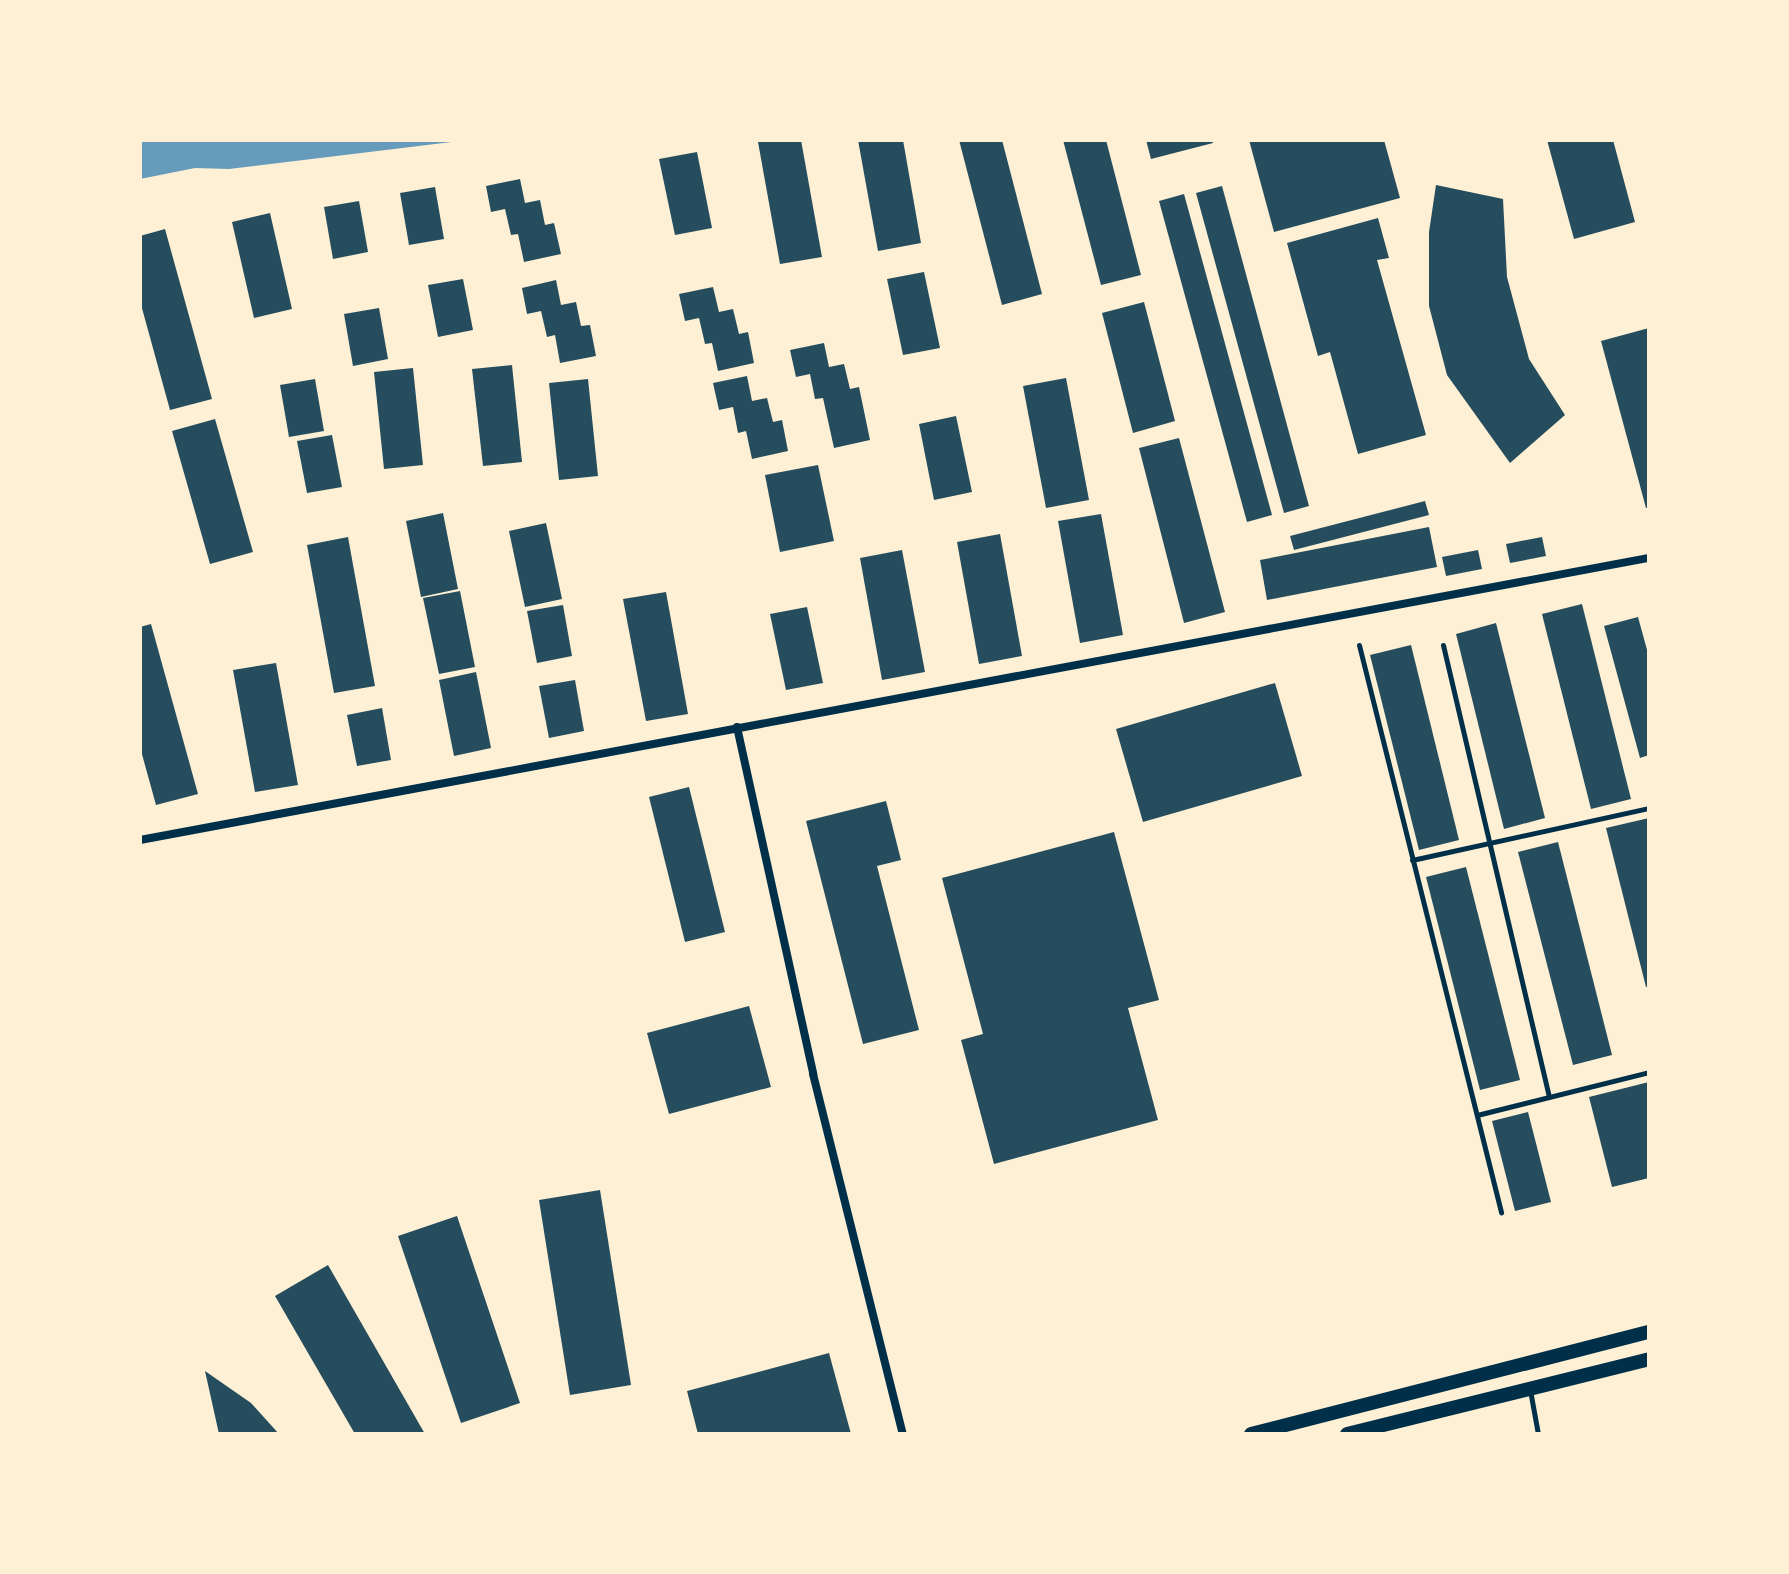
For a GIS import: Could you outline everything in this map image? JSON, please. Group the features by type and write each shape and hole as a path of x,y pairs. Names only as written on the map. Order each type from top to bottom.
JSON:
{"main road":[{"path":"1251,1434 1649,1332"},
{"path":"1347,1434 1649,1359"}],"street":[{"path":"140,840 1649,558"},
{"path":"737,727 813,1074 903,1434"}],"lane":[{"path":"1359,645 1501,1212"},
{"path":"1443,645 1549,1097"},
{"path":"1412,860 1649,808"},
{"path":"1477,1115 1649,1072"},
{"path":"1530,1389 1538,1434"}],"water":[{"path":"140,140 468,140 229,169 195,168 140,179"}],"building":[{"path":"801,140 822,257 780,264 758,142"},
{"path":"858,140 903,140 921,243 878,251"},
{"path":"959,140 1002,140 1042,294 1002,305"},
{"path":"1063,140 1106,140 1141,275 1101,285"},
{"path":"1146,140 1212,140 1213,143 1151,159"},
{"path":"1249,140 1384,140 1400,198 1274,232"},
{"path":"1547,140 1613,140 1635,222 1574,239"},
{"path":"697,152 712,228 675,235 659,159"},
{"path":"520,179 525,203 540,200 545,225 554,223 561,254 524,262 518,234 511,235 505,209 491,212 486,186"},
{"path":"1436,185 1503,199 1507,277 1529,359 1565,415 1510,463 1447,375 1429,306 1429,232"},
{"path":"1222,186 1309,506 1284,513 1196,193"},
{"path":"435,187 444,239 409,245 400,193"},
{"path":"1184,194 1272,515 1247,522 1159,201"},
{"path":"359,201 368,252 333,259 324,207"},
{"path":"270,213 292,309 254,318 232,222"},
{"path":"1378,218 1389,258 1377,260 1426,435 1358,454 1330,352 1318,356 1287,243"},
{"path":"165,229 212,399 170,410 140,301 140,236"},
{"path":"924,272 940,348 903,355 887,279"},
{"path":"463,279 473,330 438,337 428,285"},
{"path":"556,280 561,305 576,302 581,326 590,325 596,356 560,363 555,335 547,337 541,311 527,314 522,288"},
{"path":"713,287 719,312 733,309 739,334 748,332 754,363 718,371 712,343 705,344 699,318 685,321 679,294"},
{"path":"1144,302 1175,421 1133,433 1102,313"},
{"path":"379,308 388,359 353,366 344,314"},
{"path":"1649,328 1649,507 1646,508 1601,341"},
{"path":"824,343 829,367 844,364 850,389 859,387 870,440 834,448 823,398 815,399 810,374 796,377 790,350"},
{"path":"512,365 522,462 483,466 472,369"},
{"path":"413,368 423,465 384,469 374,372"},
{"path":"747,376 752,401 767,398 773,422 782,420 788,451 752,459 746,431 738,433 733,407 719,410 713,383"},
{"path":"1066,378 1089,500 1046,508 1023,386"},
{"path":"315,379 324,431 289,437 280,385"},
{"path":"588,379 598,476 559,480 549,383"},
{"path":"956,416 972,492 934,500 919,424"},
{"path":"215,419 253,552 210,564 172,431"},
{"path":"332,435 342,487 307,493 297,441"},
{"path":"1179,438 1225,612 1184,623 1139,448"},
{"path":"818,465 834,541 780,552 765,475"},
{"path":"1425,501 1429,515 1294,550 1290,536"},
{"path":"443,513 458,589 421,597 406,521"},
{"path":"1101,514 1123,635 1080,643 1058,521"},
{"path":"546,523 562,599 525,607 509,531"},
{"path":"1429,527 1437,567 1267,600 1260,560"},
{"path":"1000,534 1022,656 979,664 957,542"},
{"path":"348,537 375,686 334,693 307,545"},
{"path":"1542,537 1546,556 1510,563 1506,544"},
{"path":"902,550 925,672 882,680 860,558"},
{"path":"1478,550 1482,569 1446,576 1442,557"},
{"path":"460,591 475,667 439,674 423,598"},
{"path":"666,592 688,714 646,721 623,599"},
{"path":"1582,604 1631,799 1591,809 1542,614"},
{"path":"563,605 572,656 537,663 527,611"},
{"path":"807,607 823,683 786,690 770,614"},
{"path":"1638,617 1649,657 1649,755 1640,758 1604,626"},
{"path":"1496,623 1545,818 1504,829 1456,634"},
{"path":"151,624 198,794 156,805 140,747 140,627"},
{"path":"1411,645 1459,840 1419,850 1370,655"},
{"path":"276,663 298,785 255,792 233,670"},
{"path":"476,672 491,748 454,756 439,680"},
{"path":"575,680 584,731 549,738 539,686"},
{"path":"1275,683 1302,776 1143,822 1116,729"},
{"path":"382,708 391,760 357,766 347,715"},
{"path":"689,787 725,932 685,942 649,797"},
{"path":"886,801 901,860 877,866 919,1030 863,1044 806,821"},
{"path":"1649,818 1649,987 1646,987 1606,828"},
{"path":"1114,832 1159,1000 1128,1008 1158,1120 994,1164 961,1040 983,1034 942,878"},
{"path":"1558,842 1612,1055 1573,1065 1518,852"},
{"path":"1466,867 1520,1080 1480,1090 1426,877"},
{"path":"749,1006 771,1087 669,1114 647,1033"},
{"path":"1649,1082 1649,1178 1612,1187 1589,1097"},
{"path":"1528,1112 1551,1202 1515,1211 1492,1121"},
{"path":"600,1190 631,1385 570,1395 539,1200"},
{"path":"457,1216 520,1403 461,1423 398,1236"},
{"path":"328,1265 425,1434 355,1434 275,1296"},
{"path":"829,1353 851,1434 698,1434 687,1391"},
{"path":"205,1371 251,1403 279,1434 219,1434"}]}
